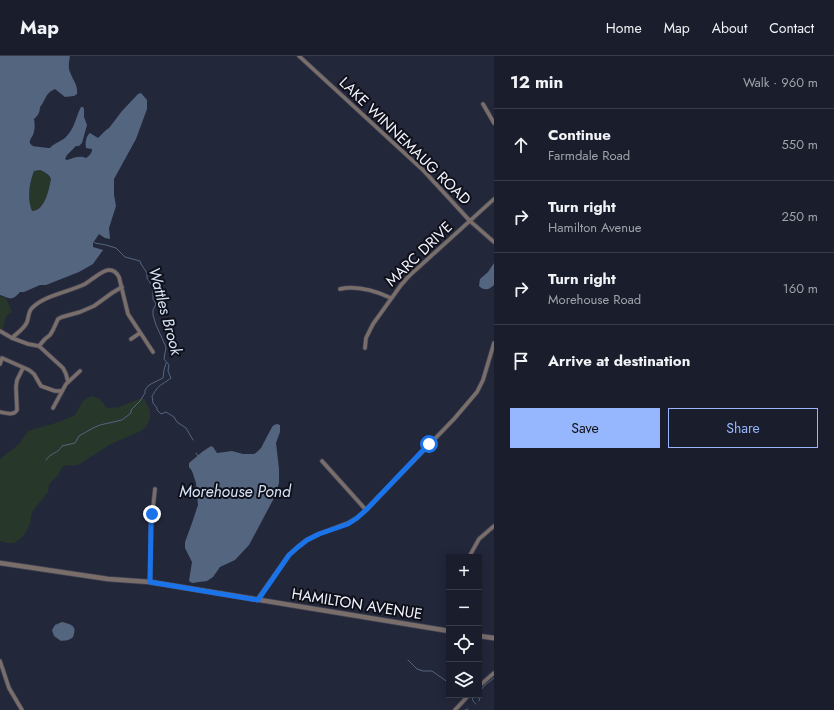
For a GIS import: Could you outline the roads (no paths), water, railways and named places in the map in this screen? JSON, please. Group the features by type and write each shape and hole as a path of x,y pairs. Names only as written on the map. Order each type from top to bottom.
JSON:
{"street":[{"name":"LAKE WINNEMAUG ROAD","path":"299,56 424,171 470,221 494,242"},
{"path":"483,104 494,123"},
{"name":"MARC DRIVE","path":"365,348 366,338 373,324 401,285 494,199"},
{"path":"12,338 25,326 30,310 44,299 76,288 108,270 112,270 117,273 119,277 128,314 153,352"},
{"path":"39,346 50,335 58,319 94,306 122,287"},
{"path":"340,289 348,287 372,291 391,298"},
{"path":"0,331 12,338 28,344 39,346 63,368 68,382"},
{"path":"132,339 140,333"},
{"path":"258,600 289,555 307,540 319,534 348,524 357,518 450,423 478,392 494,342"},
{"path":"0,364 2,358 29,370 34,374 41,386 55,391 62,391"},
{"path":"0,412 13,414 16,412 17,380 23,368"},
{"path":"53,408 68,382 80,371"},
{"path":"322,461 366,510"},
{"path":"150,582 151,526 155,489"},
{"path":"471,554 479,539 494,526"},
{"name":"HAMILTON AVENUE","path":"0,562 108,579 150,582 446,631"},
{"path":"482,636 494,638"},
{"path":"0,661 9,688 22,710"},
{"path":"482,683 494,673"},
{"path":"455,710 466,698"}],"water":[{"path":"0,56 70,56 69,69 76,85 77,94 74,96 65,97 55,89 47,95 40,107 37,117 34,119 34,131 30,142 32,146 50,148 65,138 73,127 81,107 83,107 87,125 82,143 79,146 76,146 65,159 67,160 79,157 86,158 92,150 86,148 87,138 90,133 98,138 109,128 138,94 141,93 147,100 147,109 136,139 114,179 116,206 109,228 110,239 99,234 93,243 93,247 103,250 93,264 79,272 46,285 40,285 24,292 20,292 12,298 0,295","holes":["40,170 48,174 51,179 46,199 40,207 32,211 30,206 29,191 34,171"]},
{"path":"494,263 494,285 488,289 483,289 479,286 480,279 488,272"},
{"name":"Morehouse Pond","path":"277,424 280,425 280,432 276,443 279,483 273,500 249,545 235,560 220,567 213,577 207,581 192,583 189,581 192,562 185,548 185,542 198,505 196,483 189,467 189,463 211,446 217,453 232,451 243,454 254,454 261,448 272,427"},
{"path":"62,622 72,625 75,631 72,638 61,641 54,636 52,630 55,625"}],"waterway":[{"name":"Wattles Brook","path":"94,242 116,248 125,257 140,261 147,273 147,278 153,287 153,299 156,304 153,310 153,315 166,347 164,359 169,365 168,371 171,378 157,388 152,396 153,403 161,414 166,412 186,428 193,440"},
{"path":"46,460 62,446 75,443 79,436 93,428 122,420 131,413 131,410 140,401 149,385 163,378 166,363"},
{"path":"408,660 417,669 432,671 446,681"},
{"path":"479,701 481,690 494,678"},
{"path":"472,698 476,704"}]}
